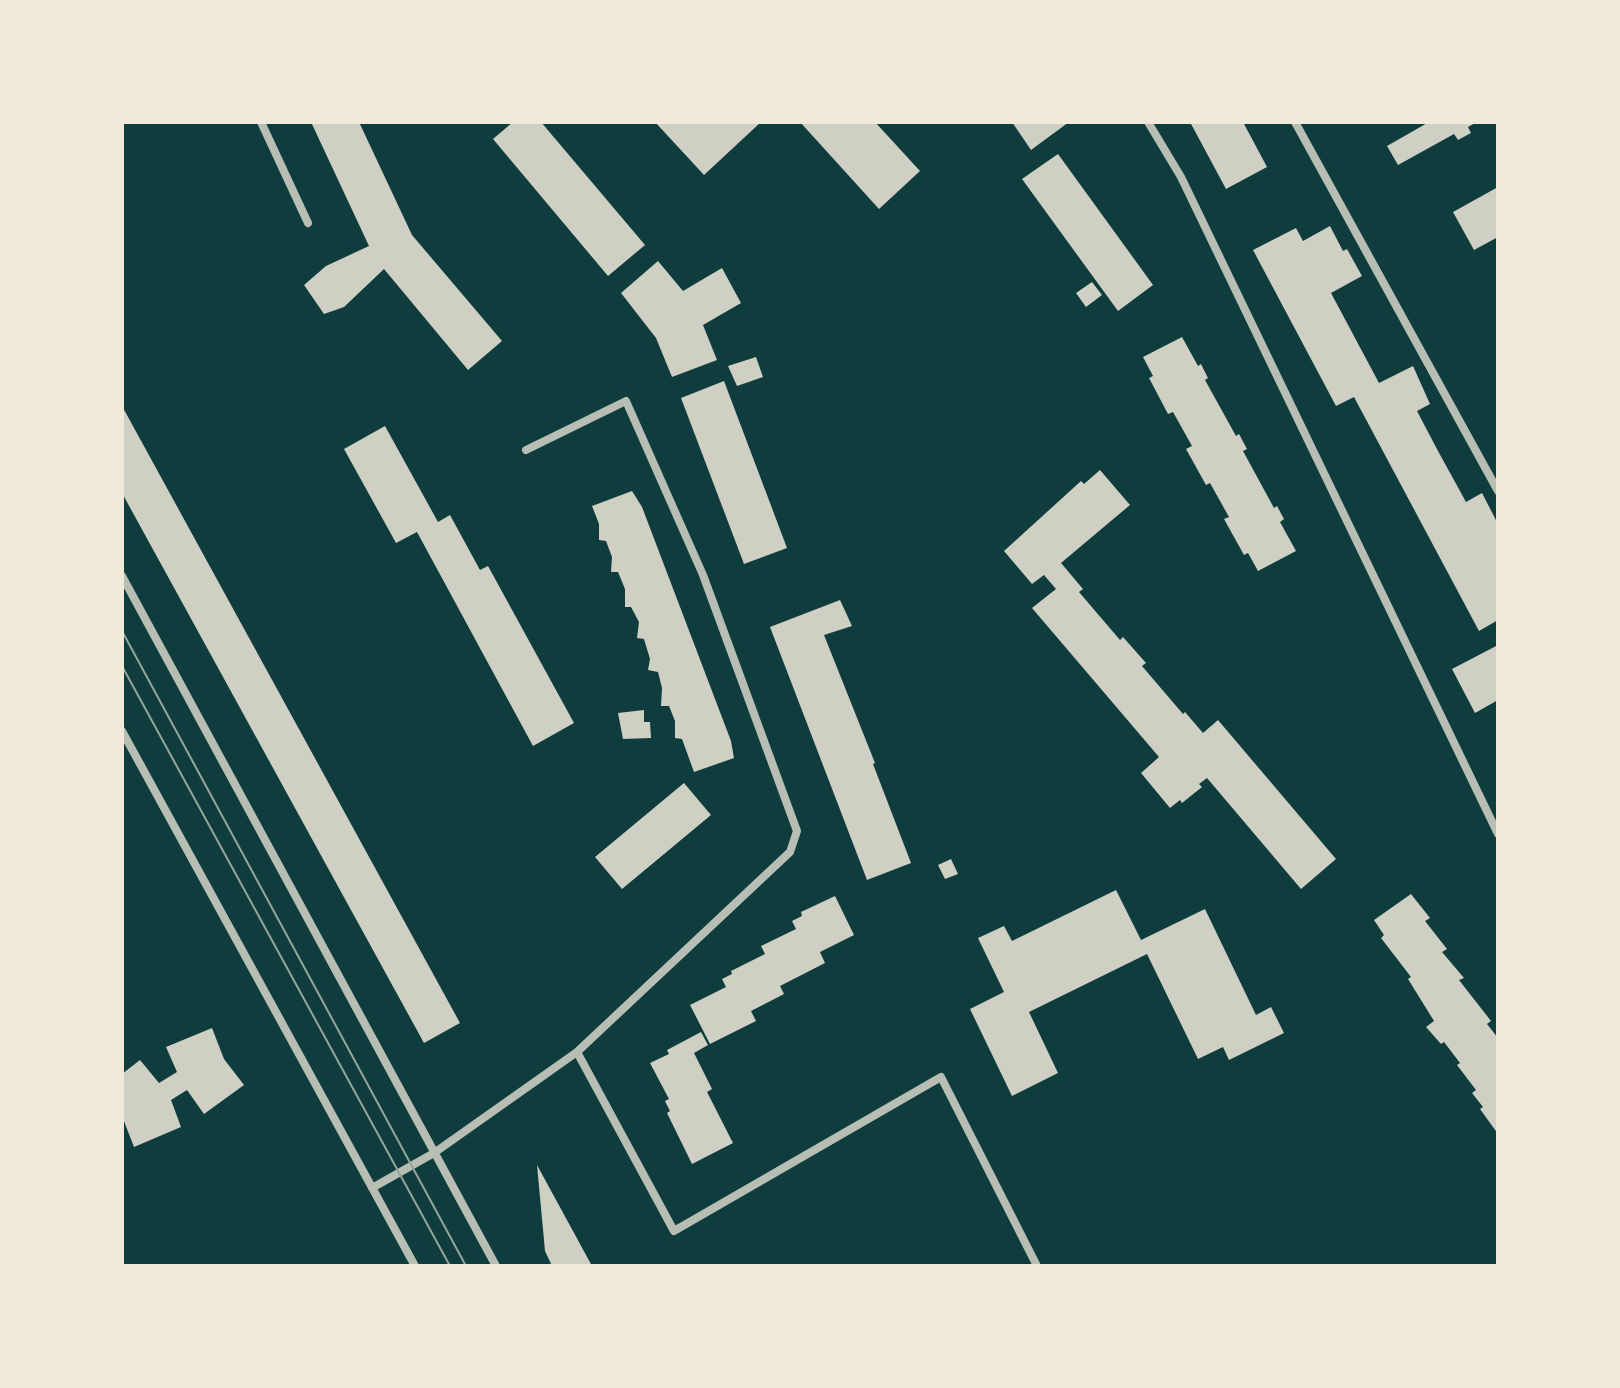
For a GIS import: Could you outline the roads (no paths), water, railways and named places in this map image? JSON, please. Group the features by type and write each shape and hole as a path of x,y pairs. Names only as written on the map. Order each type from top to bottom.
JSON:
{"street":[{"path":"261,122 308,223"},
{"path":"1148,122 1181,177 1498,834"},
{"path":"1295,122 1498,491"},
{"path":"372,1188 434,1153 577,1052 790,852 797,831 703,575 626,401 526,450"},
{"path":"122,576 496,1266"},
{"path":"122,731 415,1266"},
{"path":"577,1052 674,1231 941,1077 1037,1266"}],"tram line":[{"path":"122,631 466,1266"},
{"path":"122,666 450,1266"}]}
